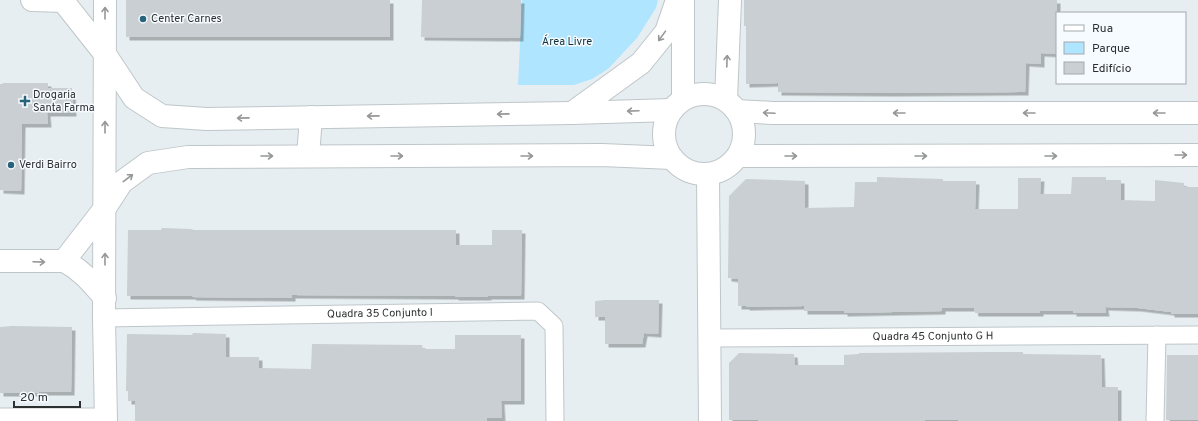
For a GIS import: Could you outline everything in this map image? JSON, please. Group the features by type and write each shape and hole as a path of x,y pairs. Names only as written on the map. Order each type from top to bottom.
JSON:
{"street":[{"path":"32,0 64,0 105,54 134,98 162,116 207,119 572,113 677,105"},
{"path":"0,417 106,419 105,0"},
{"path":"572,113 641,63 666,32 677,0"},
{"path":"677,105 683,0"},
{"path":"730,0 731,106"},
{"path":"704,94 715,95 731,106 742,122 744,134 743,145 738,156 730,165 719,172 708,174 694,173 682,168 672,158 666,147 664,134 666,121 677,105 694,95 704,94"},
{"path":"731,106 774,113 1198,113"},
{"path":"308,156 311,117"},
{"path":"64,261 105,208 122,182 148,163 188,157 602,155 672,158"},
{"path":"738,156 1198,155"},
{"path":"708,174 710,421"},
{"path":"0,261 64,261 74,266 88,278 105,308"},
{"name":"Quadra 35 Conjunto I","path":"105,308 538,311 554,326 555,421"},
{"path":"1155,421 1157,335"},
{"name":"Quadra 45 Conjunto G H","path":"709,338 1198,336"}],"green space":[{"name":"Área Livre","path":"522,0 658,0 656,8 637,38 608,69 592,79 574,85 518,85"}],"building":[{"path":"126,0 390,0 390,37 126,37"},
{"path":"422,0 521,0 520,38 421,37"},
{"path":"744,0 1057,0 1056,54 1041,53 1041,64 1026,63 1025,92 778,92 778,83 746,84 746,26 744,26"},
{"path":"2,83 48,83 48,88 72,88 73,113 47,113 48,124 22,124 21,191 0,190 0,84 3,84"},
{"path":"877,177 943,179 943,181 976,181 975,209 1018,209 1018,178 1041,178 1040,194 1071,194 1072,177 1106,177 1106,180 1121,180 1121,200 1155,201 1155,180 1184,183 1184,187 1198,187 1198,314 1171,314 1171,312 1138,308 1105,307 1106,313 1040,311 1040,313 975,313 974,308 942,308 942,311 844,313 844,311 804,311 804,306 738,306 738,279 728,278 729,196 746,179 805,181 805,208 854,207 855,182 877,182"},
{"path":"162,228 194,230 456,230 456,245 492,245 492,230 522,230 521,296 455,297 292,295 292,298 127,296 128,230 161,230"},
{"path":"659,300 658,334 644,333 642,344 605,344 605,317 595,317 595,301"},
{"path":"0,327 72,327 71,392 0,393"},
{"path":"193,333 226,334 226,357 259,357 259,368 311,369 312,344 422,345 423,349 455,349 455,335 521,335 521,401 501,401 502,418 487,418 487,421 135,421 135,401 128,401 128,391 126,391 127,334 192,335"},
{"path":"1023,352 1023,354 1101,355 1102,387 1118,387 1118,421 729,420 729,363 739,353 794,354 795,365 844,365 844,355 859,353"},
{"path":"1167,355 1198,355 1198,420 1166,420"}],"place":[{"name":"Center Carnes","path":"143,19"},
{"name":"Drogaria Santa Farma","path":"25,101"},
{"name":"Verdi Bairro","path":"11,165"}]}
